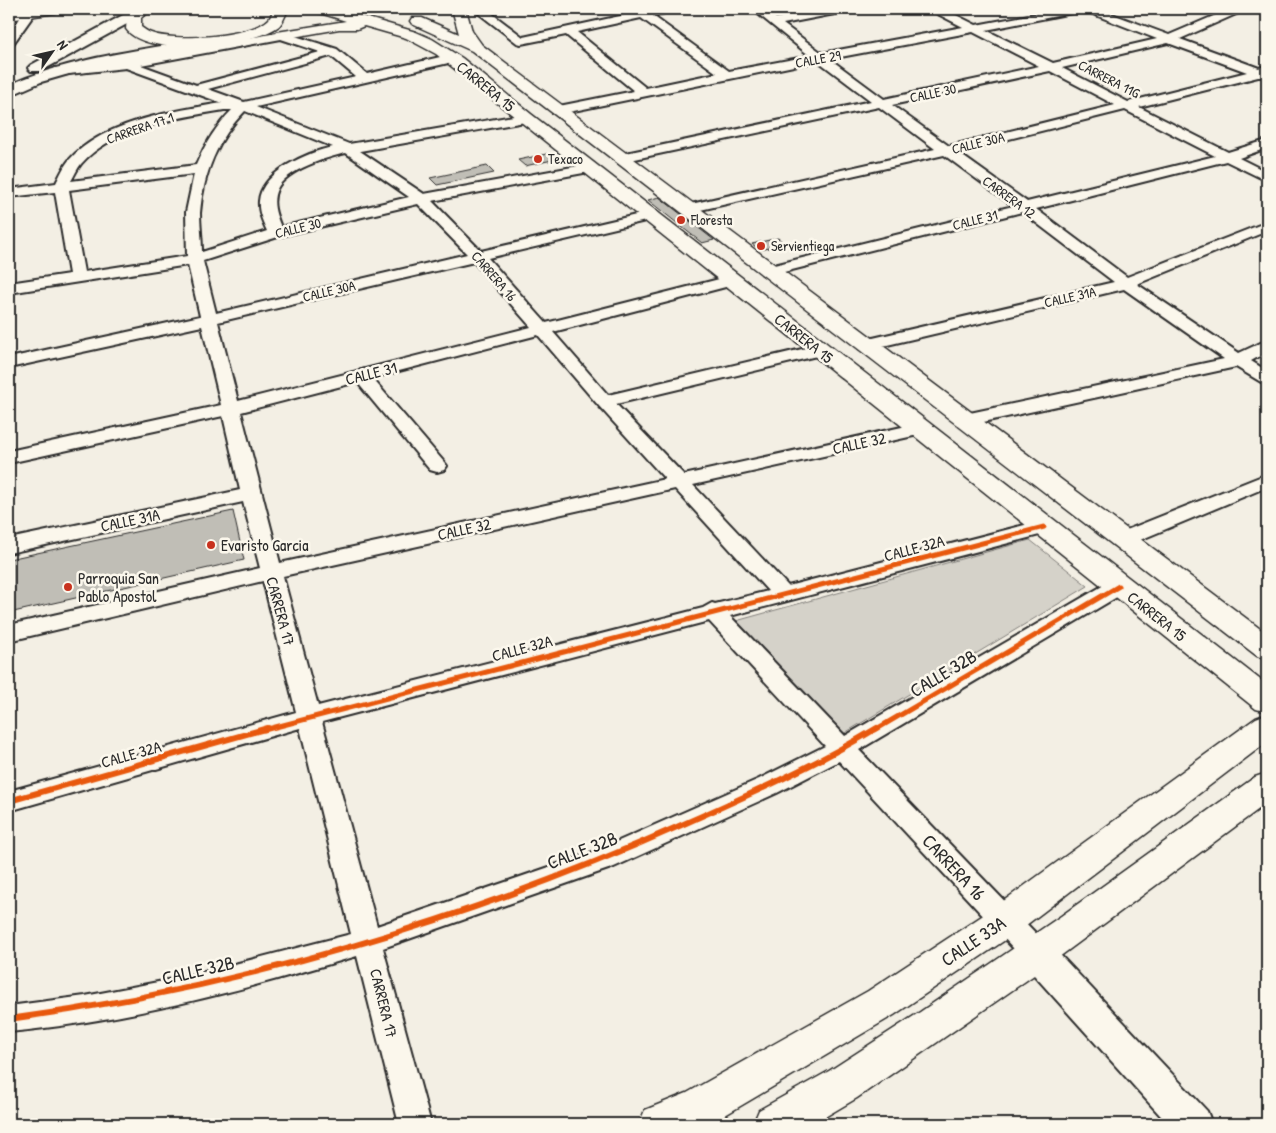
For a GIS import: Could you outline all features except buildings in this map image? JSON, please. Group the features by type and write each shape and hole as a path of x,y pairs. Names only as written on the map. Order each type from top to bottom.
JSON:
{"main road":[{"path":"9,16 55,9"},
{"path":"144,9 134,18 133,23 136,30 146,38 172,43 221,40 253,32 267,26 280,17 281,9"},
{"name":"CARRERA 15","path":"322,9 395,30 425,41 452,58 588,168 1267,701"},
{"name":"CARRERA 15","path":"376,9 438,29 477,48 1121,540 1267,649"},
{"path":"459,9 465,31 477,48"},
{"path":"282,35 348,25 366,25 395,30"},
{"name":"CALLE 33A","path":"659,1124 701,1107 881,1003 1004,921 1267,726"},
{"path":"773,1124 804,1108 870,1067 1037,954 1267,786"}],"street":[{"path":"9,82 144,9"},
{"path":"479,9 521,41 570,31 640,11 668,9"},
{"name":"CARRERA 12","path":"757,9 820,59 1126,282 1238,361 1267,378"},
{"path":"773,22 845,9"},
{"name":"CARRERA 11G","path":"936,9 1267,177"},
{"name":"CALLE 29","path":"559,110 727,75 820,59 1077,9"},
{"path":"1089,9 1264,73"},
{"name":"CALLE 30","path":"621,158 883,104 1170,39 1239,9"},
{"path":"640,11 727,75"},
{"path":"9,42 29,13"},
{"path":"570,31 643,92"},
{"path":"59,71 127,64 282,35 333,52 365,78"},
{"path":"9,91 59,71 221,40"},
{"path":"197,88 333,52"},
{"name":"CARRERA 17 1","path":"61,186 74,163 90,148 115,134 184,113 243,106 452,58"},
{"name":"CARRERA 16","path":"127,64 197,88 349,149 421,199 478,256 604,401 784,595"},
{"name":"CALLE 30A","path":"688,209 946,151 1264,73"},
{"name":"CARRERA 17","path":"243,106 226,123 210,148 202,169 192,212 195,259 270,572 415,1124"},
{"path":"276,233 269,220 265,206 268,190 282,173 306,161 329,152 525,118"},
{"name":"CALLE 31","path":"768,271 1227,157 1267,144"},
{"name":"CALLE 30","path":"9,288 195,259 276,233 421,199 588,168"},
{"path":"9,192 202,169"},
{"path":"61,186 77,277"},
{"name":"CALLE 30A","path":"9,363 210,319 649,216"},
{"name":"CALLE 31A","path":"866,345 1118,286 1267,226"},
{"name":"CALLE 31","path":"9,458 230,409 732,281"},
{"path":"965,420 1238,361 1267,345"},
{"path":"604,401 819,350"},
{"path":"361,376 437,466"},
{"name":"CALLE 32","path":"9,633 270,572 920,429"},
{"path":"1121,540 1267,480"},
{"name":"CALLE 31A","path":"9,546 251,494"},
{"name":"CALLE 32A","path":"9,801 309,717 712,611 784,595 1044,527"},
{"name":"CALLE 32B","path":"9,1019 85,1009 184,990 368,941 451,914 605,859 768,786 842,749 1119,586"},
{"name":"CARRERA 16","path":"712,611 1037,954 1193,1124"}],"shaded area":[{"path":"1030,540 1088,586 843,734 736,621"}],"cycle path":[{"path":"9,801 309,717 1044,527"},
{"path":"9,1019 85,1009 184,990 288,964 451,914 605,859 768,786 842,749 1119,586"}],"place":[{"name":"Texaco","path":"538,159"},
{"name":"Floresta","path":"681,220"},
{"name":"Servientiega","path":"761,246"},
{"name":"Evaristo Garcia","path":"211,545"},
{"name":"Parroquia San Pablo Apostol","path":"68,587"}]}
